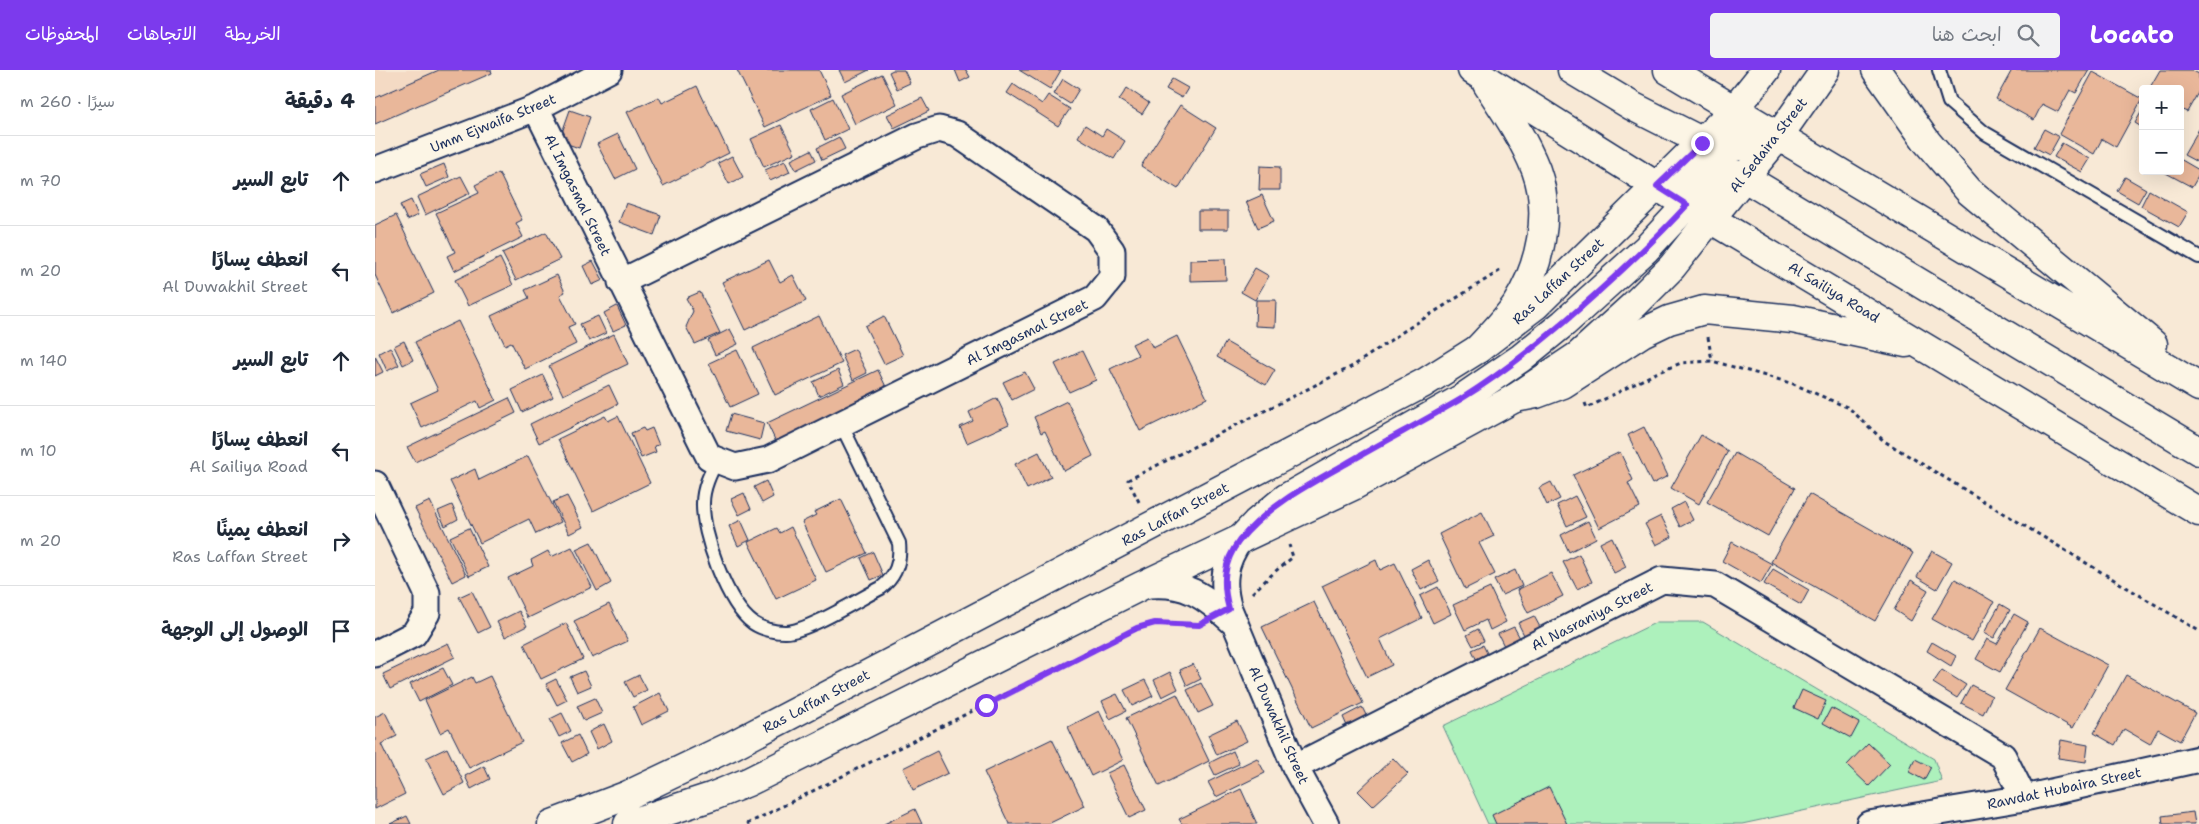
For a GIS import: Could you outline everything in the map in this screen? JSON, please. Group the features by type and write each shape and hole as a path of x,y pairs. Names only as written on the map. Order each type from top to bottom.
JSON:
{"main road":[{"path":"1571,70 1702,143 1711,146 1745,178 2199,451"},
{"path":"1669,70 2199,387"},
{"path":"628,824 694,804 747,782 1141,586 1355,485 1452,434 1515,398 1579,355 1672,267 1734,135 1734,110 1766,70"},
{"name":"Al Sedaira Street","path":"1698,212 1745,178 1778,136 1825,70"},
{"path":"1876,70 1927,142 1969,190 2199,382"},
{"path":"1477,73 1522,140 1536,172 1543,205 1542,232 1537,258 1528,283 1515,306 1478,349"},
{"name":"Al Sailiya Road","path":"1477,73 1698,212 1927,347 2199,512"},
{"name":"Ras Laffan Street","path":"553,824 628,795 724,749 1424,383 1478,349 1542,299 1734,110"},
{"path":"1657,186 1688,171 1778,136"},
{"path":"1240,540 1261,518 1286,498 1461,398 1521,358 1564,323 1646,249 1698,212"},
{"path":"1515,398 1550,390 1563,384 1642,333 1669,320 1704,310 1793,319 1927,347"}],"street":[{"name":"Umm Ejwaifa Street","path":"375,170 536,108 609,70"},
{"name":"Al Imgasmal Street","path":"536,108 621,282 709,457 735,467 768,460 1095,298 1112,277 1112,251 1096,229 957,134 939,128 917,136 621,282"},
{"path":"375,484 427,593 427,613 414,634 375,654"},
{"name":"Al Duwakhil Street","path":"1240,540 1232,551 1224,576 1224,589 1229,615 1295,767 1326,824"},
{"name":"Al Nasraniya Street","path":"1295,767 1662,580 1715,585 2003,756 2024,798"},
{"name":"Al Duwakhil Street","path":"1141,586 1162,583 1183,587 1201,596 1229,615"},
{"name":"Rawdat Hubaira Street","path":"1869,824 2024,798 2199,759"}],"lane":[{"path":"1939,70 1949,102 1985,133 2199,257"},
{"path":"717,460 707,480 703,501 704,524 709,545 730,592 753,623 776,632 796,632 881,588 890,580 899,562 899,543 841,424"}],"path":[{"path":"1151,526 1128,480 1353,366 1404,331 1501,270 1528,283"},
{"path":"1587,408 1656,373 1681,363 1712,361 1791,383 1849,408 1884,441 2199,631"},
{"path":"747,824 1137,628 1155,623 1199,625 1229,615 1293,557 1280,520"}],"shaded area":[{"path":"375,70 461,70 375,109"}],"green space":[{"path":"1657,622 1703,622 1934,759 1942,781 1742,824 1488,824 1443,726"}],"building":[{"path":"439,70 491,70 492,73 375,124 375,98"},
{"path":"737,70 819,70 831,95 765,127"},
{"path":"839,70 869,70 845,82"},
{"path":"904,70 910,83 897,89 889,72"},
{"path":"955,70 966,70 970,77 960,82"},
{"path":"1019,70 1061,70 1050,89"},
{"path":"2012,70 2089,70 2076,93 2070,90 2058,112 2042,104 2034,120 1996,99"},
{"path":"2160,70 2191,70 2199,74 2199,91 2187,112 2184,111 2184,85 2151,85"},
{"path":"2093,72 2139,97 2139,105 2116,147 2102,139 2094,154 2059,134"},
{"path":"882,74 897,104 855,124 841,94"},
{"path":"1063,79 1079,89 1070,104 1054,94"},
{"path":"1172,79 1188,88 1182,98 1166,89"},
{"path":"1013,84 1042,104 1048,95 1070,109 1058,126 1007,93"},
{"path":"697,86 729,153 663,186 627,112 659,97 662,103"},
{"path":"1127,88 1149,103 1142,114 1119,100"},
{"path":"833,98 848,129 825,140 811,109"},
{"path":"922,98 929,111 894,128 887,115"},
{"path":"1180,105 1216,128 1178,189 1141,166"},
{"path":"570,110 590,117 579,148 559,141"},
{"path":"2139,116 2139,126 2135,123"},
{"path":"781,125 795,153 764,167 751,139"},
{"path":"1085,125 1102,136 1106,129 1125,141 1114,159 1078,137"},
{"path":"2044,129 2059,137 2049,155 2034,147"},
{"path":"2199,129 2199,163 2184,155"},
{"path":"618,134 635,169 615,179 597,144"},
{"path":"839,137 845,149 822,160 817,148"},
{"path":"2062,143 2090,159 2082,172 2054,157"},
{"path":"811,150 816,160 796,170 791,160"},
{"path":"732,156 743,177 729,184 718,163"},
{"path":"785,161 790,172 770,181 765,170"},
{"path":"2184,161 2199,170 2199,175 2192,187 2170,175 2184,175"},
{"path":"444,164 449,177 426,187 420,174"},
{"path":"1260,166 1280,167 1280,190 1259,190"},
{"path":"499,173 522,220 516,223 523,237 454,271 447,256 455,252 436,213 479,193 475,185"},
{"path":"461,176 470,193 425,215 417,197"},
{"path":"2125,177 2146,189 2138,203 2117,191"},
{"path":"2149,190 2188,212 2179,227 2141,206"},
{"path":"1262,195 1274,221 1258,228 1246,202"},
{"path":"411,200 418,215 407,220 400,205"},
{"path":"626,203 661,215 654,235 619,222"},
{"path":"1198,211 1228,211 1228,229 1198,229"},
{"path":"396,215 434,293 393,313 375,275 375,225"},
{"path":"546,232 560,259 516,280 502,253"},
{"path":"500,258 513,285 468,306 455,280"},
{"path":"1225,259 1226,280 1190,281 1190,260"},
{"path":"769,260 780,282 793,275 806,301 745,330 722,282"},
{"path":"593,261 603,280 592,285 583,266"},
{"path":"1255,268 1269,276 1255,300 1241,292"},
{"path":"557,275 565,292 560,295 575,324 568,327 576,344 525,369 511,342 505,345 491,316 529,298 525,290"},
{"path":"700,292 720,333 695,344 686,327 693,311 686,298"},
{"path":"1256,300 1276,300 1275,327 1255,326"},
{"path":"617,306 626,325 613,331 604,313"},
{"path":"598,316 606,333 589,341 580,324"},
{"path":"819,316 842,363 775,395 753,348"},
{"path":"884,316 903,355 884,364 865,326"},
{"path":"458,321 496,400 480,408 477,401 422,428 410,403 438,390 415,342"},
{"path":"730,329 738,344 715,355 708,340"},
{"path":"614,334 628,364 563,395 549,366"},
{"path":"1177,336 1207,398 1140,431 1110,369 1138,355 1132,344 1147,337 1153,348"},
{"path":"404,341 413,360 403,365 394,346"},
{"path":"1226,342 1275,370 1266,385 1217,357"},
{"path":"390,347 399,365 387,371 379,353"},
{"path":"855,349 867,373 853,380 842,355"},
{"path":"737,350 758,394 730,407 709,363"},
{"path":"1082,351 1096,380 1069,392 1055,364"},
{"path":"375,356 383,372 375,376"},
{"path":"838,370 844,384 819,396 813,382"},
{"path":"878,370 887,389 776,442 767,423"},
{"path":"1025,372 1034,389 1012,400 1003,382"},
{"path":"543,375 553,397 522,412 512,390"},
{"path":"609,385 618,404 539,443 530,424"},
{"path":"509,398 516,413 415,462 407,447"},
{"path":"997,398 1009,424 967,443 960,427 973,421 969,412"},
{"path":"1067,401 1093,456 1064,471 1045,431 1041,433 1034,417"},
{"path":"731,414 764,423 760,440 726,431"},
{"path":"605,416 608,421 618,416 650,483 593,511 558,439"},
{"path":"1644,427 1668,476 1652,484 1628,435"},
{"path":"643,428 645,431 652,428 659,445 654,446 656,452 641,458 631,433"},
{"path":"1701,435 1728,451 1699,504 1671,488"},
{"path":"1039,452 1051,477 1027,489 1015,464"},
{"path":"1620,452 1633,480 1628,483 1640,507 1599,528 1573,475"},
{"path":"1735,453 1795,488 1768,536 1707,502"},
{"path":"528,456 561,522 536,534 529,519 480,543 450,481 475,469 479,480"},
{"path":"766,481 773,497 762,503 754,487"},
{"path":"1551,482 1560,499 1547,505 1539,488"},
{"path":"744,493 751,509 739,515 731,499"},
{"path":"1809,494 1913,553 1875,621 1771,562"},
{"path":"567,496 583,527 569,534 553,502"},
{"path":"1575,496 1586,517 1567,526 1557,505"},
{"path":"841,499 867,553 826,572 802,522 816,515 814,512"},
{"path":"430,501 466,575 452,582 415,508"},
{"path":"1684,502 1693,520 1680,527 1671,509"},
{"path":"452,505 458,519 445,526 438,511"},
{"path":"1482,512 1494,536 1479,543 1495,574 1465,589 1439,534"},
{"path":"1661,516 1672,537 1656,545 1645,524"},
{"path":"741,520 750,540 738,546 729,526"},
{"path":"1588,521 1596,538 1569,552 1561,535"},
{"path":"791,527 816,580 776,599 748,542 777,528 780,533"},
{"path":"469,528 488,567 469,576 450,537"},
{"path":"1612,537 1626,567 1614,573 1600,543"},
{"path":"591,542 611,583 597,591 576,549"},
{"path":"1732,542 1772,564 1761,583 1722,561"},
{"path":"572,547 592,587 528,618 508,578 533,566 531,560 548,551 551,557"},
{"path":"1932,551 1952,562 1937,589 1917,577"},
{"path":"873,552 883,575 871,580 861,558"},
{"path":"1579,554 1592,582 1577,589 1563,562"},
{"path":"1376,560 1380,570 1395,563 1422,618 1380,639 1392,665 1367,677 1322,586"},
{"path":"1428,560 1439,581 1421,590 1411,569"},
{"path":"1773,569 1809,590 1801,605 1764,584"},
{"path":"1515,570 1522,586 1502,595 1494,580"},
{"path":"1551,573 1563,596 1528,613 1517,590"},
{"path":"1955,579 1994,602 1972,641 1932,619"},
{"path":"1911,580 1928,590 1911,621 1894,610"},
{"path":"1438,587 1451,614 1433,623 1420,596"},
{"path":"1490,588 1506,622 1490,630 1486,620 1465,630 1453,605"},
{"path":"472,591 490,627 478,633 459,597"},
{"path":"1314,602 1363,703 1311,728 1262,627"},
{"path":"609,604 628,641 592,658 574,621"},
{"path":"2000,604 2010,610 1994,638 1984,633"},
{"path":"519,611 527,626 505,637 497,622"},
{"path":"2014,614 2028,622 2000,672 1976,659 1987,639 1997,644"},
{"path":"1534,616 1541,629 1525,637 1518,623"},
{"path":"566,623 583,659 541,679 524,644"},
{"path":"1514,627 1520,638 1504,646 1498,634"},
{"path":"2040,628 2108,665 2073,728 2005,690"},
{"path":"1478,629 1484,641 1473,646 1467,635"},
{"path":"1932,642 1956,656 1951,666 1927,651"},
{"path":"448,643 455,657 390,689 383,674"},
{"path":"1483,645 1490,659 1479,665 1472,650"},
{"path":"1193,664 1201,679 1187,686 1180,670"},
{"path":"443,668 452,685 419,702 410,684"},
{"path":"1942,670 1966,685 1957,698 1933,683"},
{"path":"584,671 591,686 577,692 570,677"},
{"path":"1170,672 1178,689 1162,697 1154,680"},
{"path":"639,675 647,690 633,697 625,682"},
{"path":"2126,675 2195,713 2180,741 2158,729 2150,744 2124,729 2115,745 2094,733"},
{"path":"490,676 522,742 469,768 449,728 440,733 425,700 472,677 475,683"},
{"path":"556,679 567,700 557,705 546,684"},
{"path":"1145,680 1153,696 1132,706 1124,690"},
{"path":"1201,683 1213,706 1198,713 1187,690"},
{"path":"1971,685 1992,696 1983,714 1961,703"},
{"path":"1802,690 1826,701 1818,719 1794,708"},
{"path":"660,693 669,711 641,725 633,707"},
{"path":"1117,694 1126,711 1110,719 1102,701"},
{"path":"1177,694 1209,761 1159,786 1126,718"},
{"path":"595,698 602,713 584,721 577,706"},
{"path":"1362,707 1367,717 1347,726 1343,717"},
{"path":"1831,708 1859,723 1851,738 1823,723"},
{"path":"1099,711 1123,760 1091,776 1068,727"},
{"path":"385,712 397,736 381,744 405,794 375,809 375,717"},
{"path":"562,713 571,731 559,737 550,719"},
{"path":"1237,721 1247,741 1217,755 1208,735"},
{"path":"604,724 612,741 597,749 589,732"},
{"path":"578,735 587,754 572,762 562,743"},
{"path":"1052,739 1085,806 1048,824 1009,824 984,772"},
{"path":"2061,740 2088,745 2086,762 2058,758"},
{"path":"1868,743 1890,764 1869,786 1847,765"},
{"path":"447,748 464,783 444,794 426,758"},
{"path":"937,751 948,773 913,790 903,768"},
{"path":"1233,751 1239,764 1215,775 1209,763"},
{"path":"1257,758 1265,773 1216,797 1208,782"},
{"path":"1393,758 1408,774 1373,806 1358,791"},
{"path":"1915,759 1931,767 1924,780 1909,772"},
{"path":"1124,765 1146,810 1129,818 1107,773"},
{"path":"484,766 490,779 471,789 465,776"},
{"path":"1549,787 1567,824 1496,824 1492,815"},
{"path":"1241,789 1257,824 1182,824 1179,819"},
{"path":"915,809 922,824 884,824"},
{"path":"2193,812 2195,824 2163,824 2162,816"},
{"path":"407,816 411,824 390,824"}],"route":[{"path":"986,705 1137,628 1155,623 1170,622 1199,625 1229,609 1224,589 1227,563 1232,551 1256,523 1286,498 1299,490 1461,398 1521,358 1564,323 1646,249 1687,205 1657,186 1702,143"}]}
